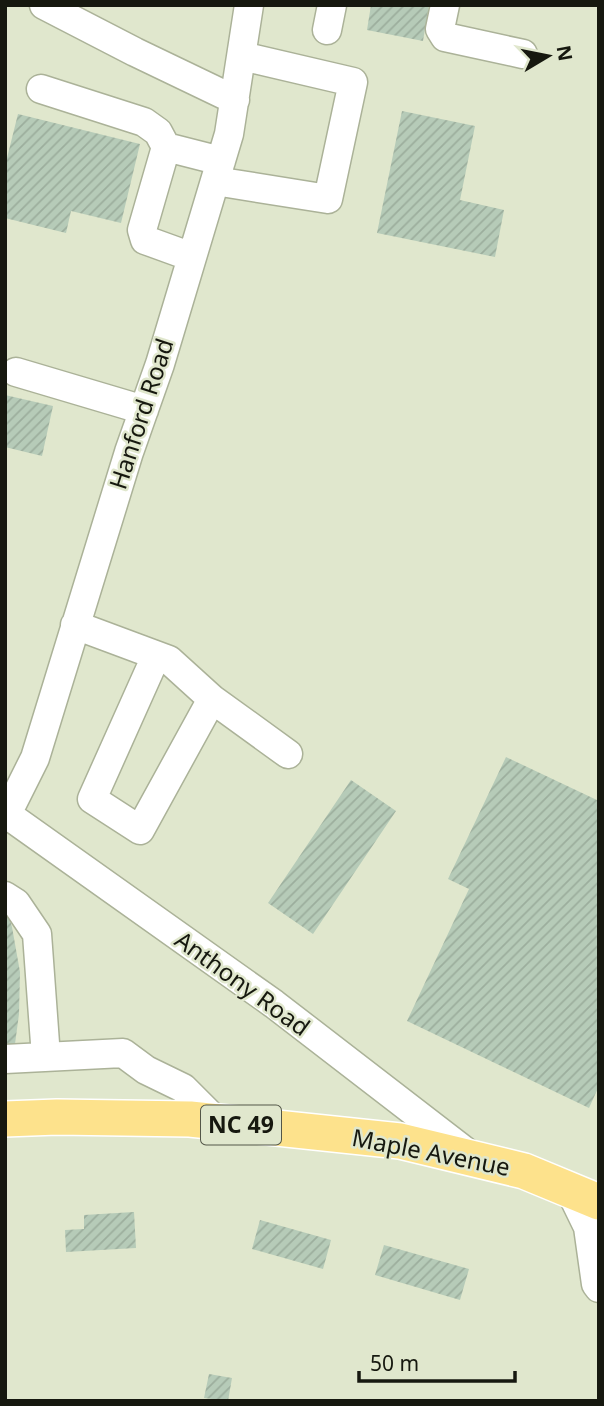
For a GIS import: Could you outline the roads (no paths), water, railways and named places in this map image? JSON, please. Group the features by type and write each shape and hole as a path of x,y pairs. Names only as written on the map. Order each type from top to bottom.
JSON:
{"main road":[{"name":"Maple Avenue","path":"5,1119 190,1119 400,1141 524,1171 584,1195"}],"street":[{"path":"44,5 235,100"},
{"name":"Hanford Road","path":"6,815 35,758 218,171 235,100 249,5"},
{"path":"445,5 440,29 445,37 523,54"},
{"path":"41,89 144,122 158,132 166,147 218,171 328,199 353,82 242,56"},
{"path":"166,147 142,230 145,240 192,257"},
{"path":"16,372 144,410"},
{"path":"75,625 169,660 212,699 288,754"},
{"path":"156,656 92,799 140,830 212,699"},
{"name":"Anthony Road","path":"6,815 274,1004 475,1159"},
{"path":"5,896 16,903 37,934 46,1057"},
{"path":"5,1059 123,1053 146,1070 183,1088 217,1122"},
{"path":"584,1195 598,1285"}]}
